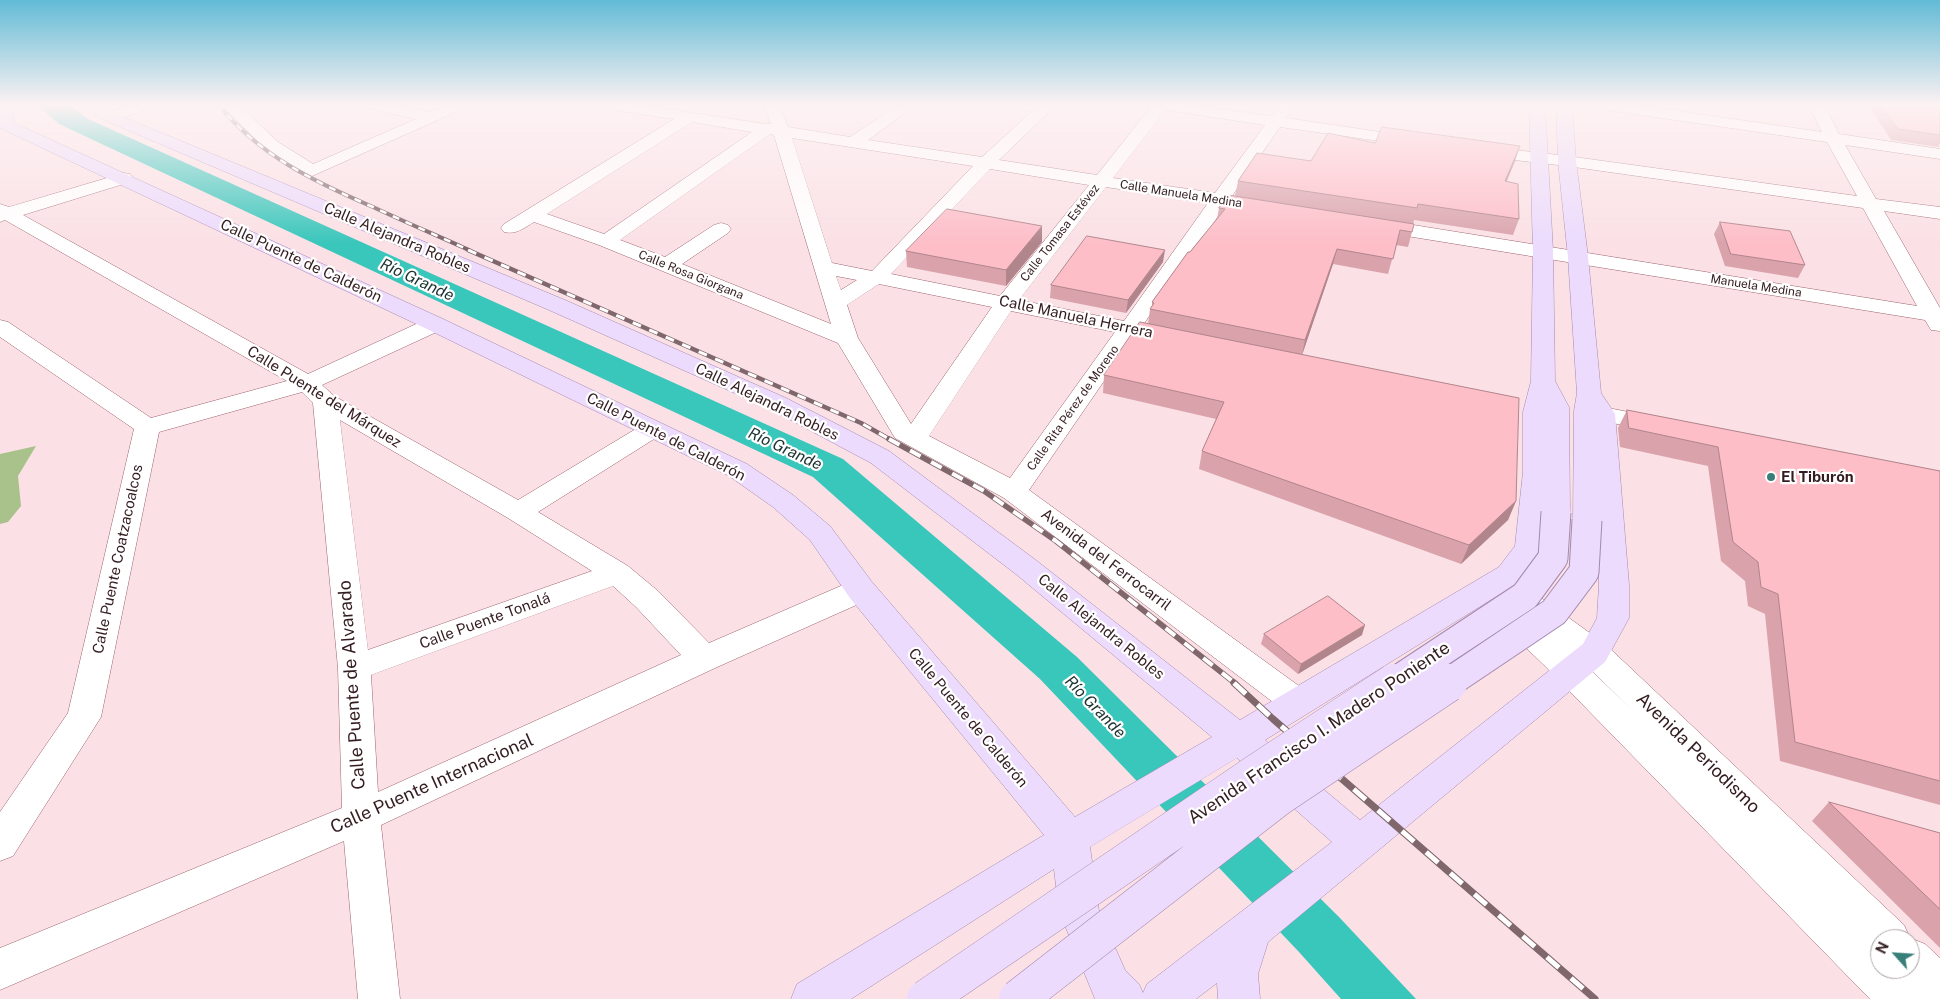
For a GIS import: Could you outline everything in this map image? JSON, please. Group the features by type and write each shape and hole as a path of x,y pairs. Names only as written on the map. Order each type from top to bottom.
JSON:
{"main road":[{"name":"Calle Puente de Calderón","path":"63,151 436,324 738,470 783,502 820,533 861,590 1070,839"},
{"name":"Calle Alejandra Robles","path":"190,151 557,305 777,403 880,457 1027,568 1224,748 1345,854"},
{"name":"Avenida Francisco I. Madero Poniente","path":"1018,999 1278,797 1554,612 1584,572 1572,516 1557,407 1543,381 1543,251 1540,151"},
{"name":"Avenida Francisco I. Madero Poniente","path":"1251,930 1582,662 1613,618 1614,585 1596,404 1566,151"},
{"name":"Avenida Francisco I. Madero Poniente","path":"1070,839 1128,806 1510,574 1529,548 1536,472 1525,410 1543,381"},
{"name":"Avenida Francisco I. Madero Poniente","path":"926,999 1257,773 1525,596 1553,558 1572,516 1586,411 1596,404"},
{"path":"812,999 1070,839 1079,911 1110,985 1124,999"},
{"path":"1162,999 1251,930"},
{"path":"1239,999 1237,974 1251,930"}],"street":[{"path":"279,151 312,171 357,151"},
{"path":"511,228 635,151"},
{"path":"606,241 742,151"},
{"path":"783,151 848,338 909,436"},
{"name":"Calle Manuela Medina","path":"908,151 1277,209"},
{"path":"835,303 878,276 999,151"},
{"name":"Calle Tomasa Estévez","path":"909,436 1006,303 1123,151"},
{"name":"Calle Rita Pérez de Moreno","path":"1014,492 1255,151"},
{"path":"1477,151 1567,161 1940,214"},
{"path":"1840,151 1938,319"},
{"path":"1917,151 1940,154"},
{"path":"2,214 124,178"},
{"name":"Calle Puente del Márquez","path":"2,214 316,392 617,573 647,600 704,660"},
{"name":"Calle Rosa Giorgana","path":"532,215 606,241 848,338"},
{"path":"1363,222 1578,257"},
{"path":"667,265 721,229 698,225"},
{"name":"Manuela Medina","path":"1578,257 1938,319"},
{"name":"Calle Manuela Herrera","path":"823,267 878,276 1197,342"},
{"path":"0,327 147,427 316,392 436,324"},
{"name":"Calle Puente de Alvarado","path":"316,392 354,668 361,817 379,999"},
{"path":"1596,404 1680,429"},
{"name":"Calle Puente Coatzacoalcos","path":"0,844 84,717 147,427"},
{"path":"518,512 653,429"},
{"name":"Avenida del Ferrocarril","path":"909,436 1014,492 1298,703"},
{"name":"Calle Puente Tonalá","path":"354,668 617,573"},
{"path":"1487,588 1520,623 1582,662"},
{"name":"Calle Puente Internacional","path":"0,969 361,817 861,590"},
{"name":"Avenida Periodismo","path":"1582,662 1879,929"},
{"name":"Avenida Periodismo","path":"1582,662 1900,999"},
{"path":"1920,968 1940,987"}],"green space":[{"path":"36,446 18,476 21,506 8,522 0,524 0,454"}],"water":[{"name":"Río Grande","path":"116,151 158,151 843,459 1077,657 1339,917 1416,999 1341,999 1299,952 1040,679 813,477"}],"building":[{"path":"1317,151 1518,151 1505,181 1518,184 1519,219 1418,204 1417,208 1238,181 1257,153 1311,161"},
{"path":"1228,195 1414,224 1412,232 1400,230 1393,259 1337,249 1305,340 1150,309 1154,303 1152,302 1188,252 1190,252 1225,209 1219,208"},
{"path":"947,209 1042,226 1006,270 906,251"},
{"path":"1720,222 1790,231 1805,265 1731,254"},
{"path":"1087,236 1165,250 1128,300 1051,285"},
{"path":"1140,322 1519,398 1516,501 1469,545 1202,451 1224,402 1104,375"},
{"path":"1627,410 1940,471 1940,781 1795,742 1778,594 1761,587 1758,562 1733,542 1718,447 1629,428"},
{"path":"1328,596 1365,625 1301,664 1264,634"},
{"path":"1829,802 1940,833 1940,909"}],"railway":[{"path":"267,151 330,188 471,251"},
{"path":"468,250 861,423 891,440"},
{"path":"889,439 984,491 1056,541 1236,684"},
{"path":"1234,683 1595,999"}],"place":[{"name":"El Tiburón","path":"1771,477"}]}
